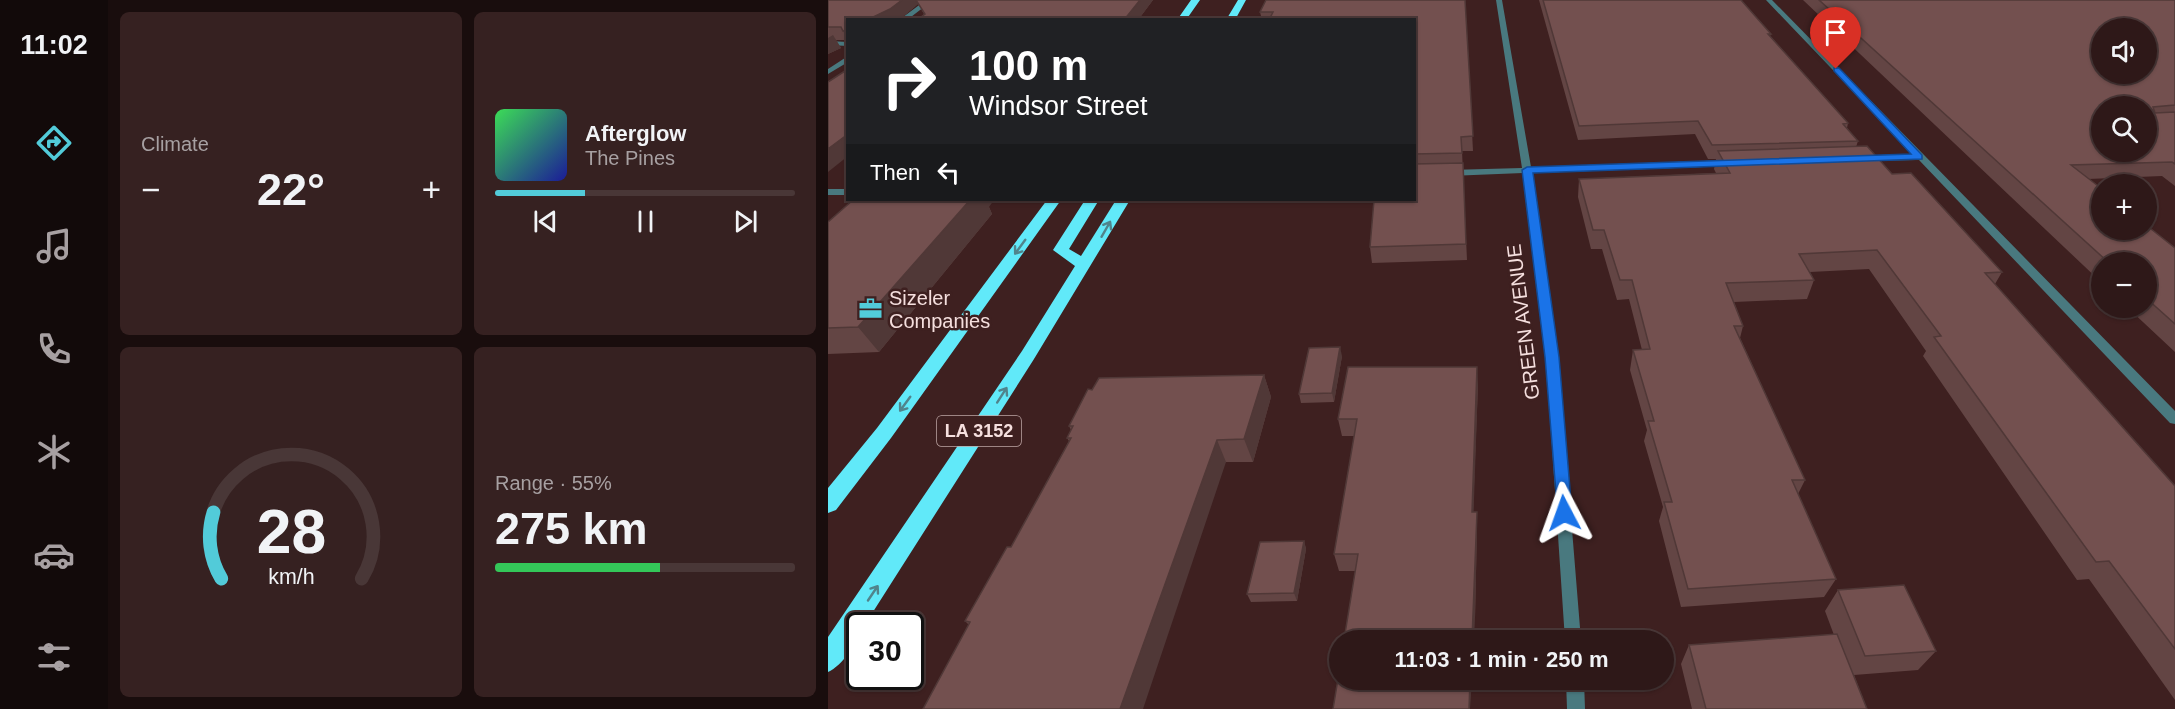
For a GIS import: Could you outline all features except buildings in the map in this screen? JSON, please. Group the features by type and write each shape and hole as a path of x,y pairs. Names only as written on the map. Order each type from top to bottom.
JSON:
{"highway":[{"path":"1182,18 1196,0"},
{"path":"1231,18 1242,0"},
{"path":"828,504 884,433 1053,201"},
{"path":"1084,265 1061,250 1091,201"},
{"name":"LA 3152","path":"828,659 915,530 1122,201"}],"street":[{"path":"905,18 930,0"},
{"name":"GREEN AVENUE","path":"1499,0 1527,170 1552,357 1572,630"},
{"path":"1769,0 2175,419"},
{"path":"828,43 846,44"},
{"path":"828,72 846,59"},
{"path":"1848,159 1919,157"},
{"path":"1437,173 1741,163"},
{"path":"828,192 846,192"},
{"path":"1575,690 1576,709"}],"place":[{"name":"Sizeler Companies","path":"871,309"}],"route":[{"path":"1564,513 1552,357 1527,170 1919,157 1836,69"}]}
